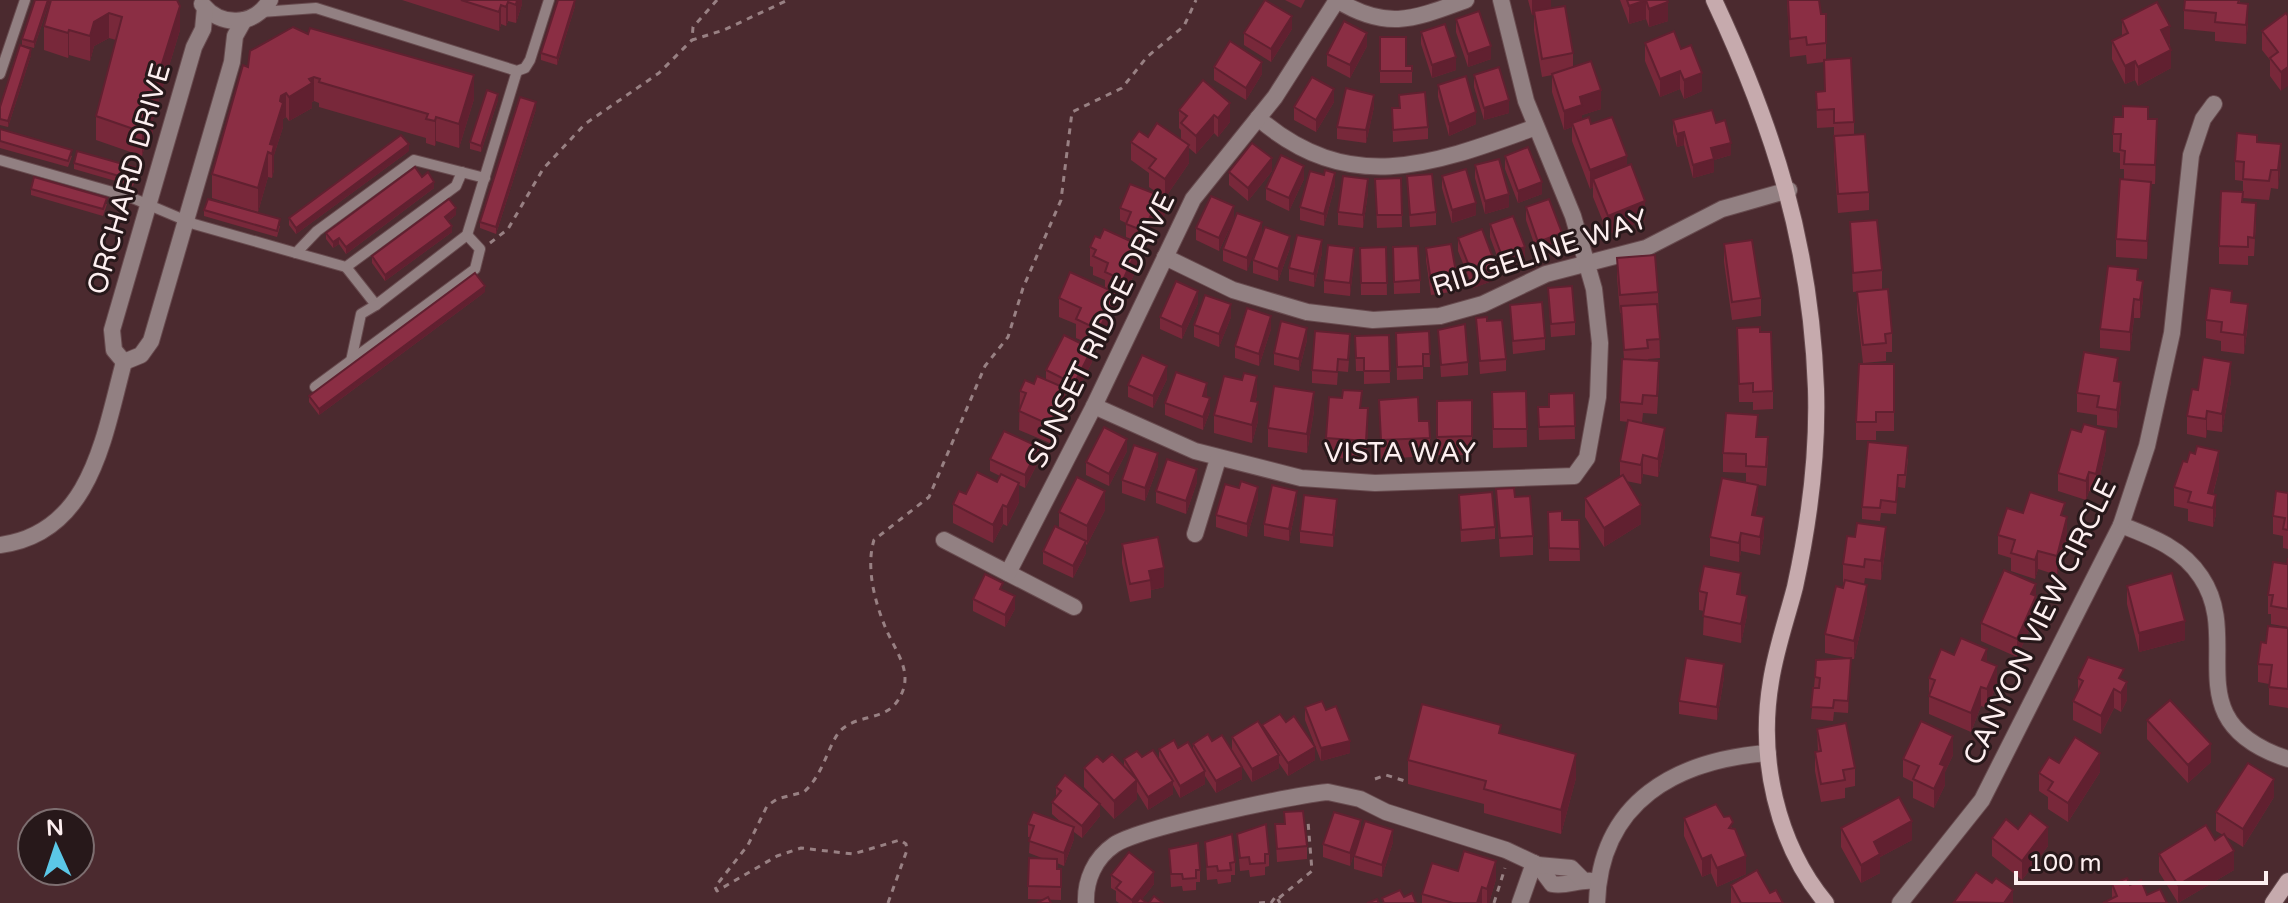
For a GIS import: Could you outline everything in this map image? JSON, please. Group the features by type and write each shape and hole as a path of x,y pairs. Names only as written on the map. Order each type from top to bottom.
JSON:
{"main road":[{"path":"1714,0 1758,96 1789,190 1810,304 1816,422 1806,528 1769,691 1768,753 1782,825 1794,853 1826,903"},
{"path":"2273,903 2288,881"}],"street":[{"path":"1337,0 1363,15 1393,21 1421,16 1466,0"},
{"name":"SUNSET RIDGE DRIVE","path":"1008,573 1094,406 1193,199 1258,118 1337,0"},
{"path":"1501,0 1536,127 1588,262"},
{"path":"202,4 222,20 244,20"},
{"name":"ORCHARD DRIVE","path":"124,362 114,350 112,330 194,47 202,34 202,4"},
{"path":"0,545 41,531 80,496 94,470 124,362 141,355 151,341 232,62 235,36 244,20 265,6"},
{"name":"CANYON VIEW CIRCLE","path":"1900,903 1982,800 2121,525 2147,446 2172,333 2191,155 2203,119 2214,104"},
{"path":"1258,118 1294,147 1322,159 1357,166 1401,165 1447,157 1536,127"},
{"name":"RIDGELINE WAY","path":"1165,257 1233,290 1279,306 1333,317 1398,320 1467,310 1533,279 1646,248 1722,209 1789,190"},
{"name":"VISTA WAY","path":"1094,406 1218,459 1301,478 1342,482 1574,476 1590,447 1599,381 1599,327 1588,262"},
{"path":"1195,534 1218,459"},
{"path":"2121,525 2163,541 2201,577 2217,621 2215,672 2221,701 2240,732 2255,745 2288,759"},
{"path":"944,540 1074,607"},
{"path":"1597,903 1591,881 1615,834 1651,790 1685,769 1706,762 1768,753"},
{"path":"1086,903 1087,884 1096,862 1125,839 1328,792 1360,799 1396,816 1506,850 1536,864 1552,884 1567,887 1591,881"},
{"path":"1520,903 1536,864"}],"lane":[{"path":"0,74 25,0"},
{"path":"307,0 316,8"},
{"path":"351,361 361,314 467,235 521,69 549,0"},
{"path":"265,6 316,8 521,69"},
{"path":"0,160 149,204 186,221 346,267 376,305"},
{"path":"296,253 317,231 414,160 485,178"},
{"path":"346,267 456,186 462,172"},
{"path":"315,387 475,269 480,249 467,235"}],"path":[{"path":"692,40 693,27 717,0"},
{"path":"489,243 508,229 543,169 585,124 659,73 692,40 724,30 788,0"},
{"path":"888,903 907,850 906,844 900,840 853,854 801,848 737,877 723,890 717,891 715,887 748,845 767,806 777,799 804,792 824,767 840,731 854,721 888,710 901,695 904,665 885,629 873,586 874,540 929,497 988,360 1008,337 1023,288 1061,200 1072,112 1122,88 1147,57 1184,26 1196,0"},
{"path":"1375,779 1386,775 1408,782"},
{"path":"1259,903 1271,902 1273,897 1280,901 1312,871 1308,821"},
{"path":"1494,903 1506,864"}],"building":[{"path":"35,0 48,0 34,42 22,39"},
{"path":"51,0 177,0 180,6 149,105 153,107 151,114 147,113 142,132 96,116 122,17 109,13 94,22 90,36 69,30 68,33 44,26"},
{"path":"461,0 517,0 516,5 508,2 506,7 501,5 499,12"},
{"path":"558,0 575,0 557,58 541,53"},
{"path":"1265,0 1292,16 1271,49 1244,33"},
{"path":"1627,0 1646,0 1629,6"},
{"path":"1646,0 1667,0 1668,2 1649,9"},
{"path":"1788,0 1819,0 1821,14 1826,14 1826,43 1807,45 1806,37 1790,39"},
{"path":"2185,0 2239,0 2238,3 2248,4 2246,25 2215,22 2216,13 2184,10"},
{"path":"2157,2 2170,26 2161,30 2171,50 2138,67 2135,61 2125,66 2112,41 2128,33 2122,20"},
{"path":"1565,6 1573,53 1542,59 1534,11"},
{"path":"1479,11 1491,46 1468,54 1456,19"},
{"path":"2286,13 2288,67 2281,72 2270,58 2278,52 2262,31"},
{"path":"1344,21 1367,33 1350,65 1327,54"},
{"path":"1445,24 1456,57 1432,65 1421,32"},
{"path":"293,27 308,34 310,28 474,75 459,124 436,117 435,121 426,119 428,114 319,82 320,79 314,77 309,79 312,83 289,97 286,93 281,96 283,103 270,144 274,145 272,154 268,152 258,188 212,174 243,65 248,67 250,51"},
{"path":"1674,31 1681,49 1691,45 1702,73 1684,80 1680,71 1660,79 1645,43"},
{"path":"1380,37 1406,37 1406,66 1412,66 1412,71 1380,71"},
{"path":"1230,41 1262,62 1246,88 1214,67"},
{"path":"20,45 31,49 8,121 0,119 0,107"},
{"path":"1851,58 1854,122 1834,123 1834,109 1817,110 1816,92 1825,91 1824,60"},
{"path":"1591,61 1601,90 1580,97 1582,105 1564,111 1552,74"},
{"path":"1499,67 1509,100 1484,108 1474,75"},
{"path":"1466,76 1476,112 1449,124 1438,85"},
{"path":"1312,77 1334,89 1316,120 1294,107"},
{"path":"1203,80 1230,103 1218,118 1214,115 1196,136 1181,123 1187,116 1179,110"},
{"path":"1346,88 1374,95 1366,130 1337,127"},
{"path":"487,90 498,94 481,146 470,142"},
{"path":"1425,92 1428,127 1393,130 1392,108 1400,108 1399,95"},
{"path":"520,97 536,102 496,227 480,222"},
{"path":"2123,106 2148,107 2148,119 2157,119 2155,165 2124,164 2125,151 2120,150 2121,134 2113,134 2114,117 2123,117"},
{"path":"1712,110 1716,123 1725,120 1731,143 1711,148 1714,159 1693,165 1684,132 1677,134 1673,120"},
{"path":"1589,117 1591,124 1612,117 1627,156 1590,170 1572,123"},
{"path":"1157,123 1189,145 1165,179 1149,168 1156,159 1131,142 1139,131 1148,137"},
{"path":"0,129 72,150 68,161 0,141"},
{"path":"2237,133 2257,135 2257,142 2281,144 2278,170 2271,170 2269,181 2243,179 2244,162 2235,161"},
{"path":"1865,134 1869,192 1838,194 1834,136"},
{"path":"401,135 409,144 296,228 289,218"},
{"path":"1252,143 1272,158 1248,188 1229,172"},
{"path":"1528,147 1542,182 1518,191 1505,156"},
{"path":"77,151 137,168 133,180 74,163"},
{"path":"1281,155 1304,166 1289,198 1266,188"},
{"path":"1499,159 1509,194 1485,201 1475,165"},
{"path":"1631,164 1645,201 1608,216 1593,179"},
{"path":"415,167 422,177 428,172 434,182 346,247 339,238 333,242 326,233"},
{"path":"1466,169 1476,203 1452,210 1442,176"},
{"path":"1325,170 1335,173 1324,214 1300,207 1310,171 1324,175"},
{"path":"1432,174 1436,212 1410,215 1407,176"},
{"path":"1343,176 1368,179 1363,215 1338,212"},
{"path":"34,177 107,198 103,209 31,189"},
{"path":"1401,178 1402,215 1377,215 1375,179"},
{"path":"2120,179 2151,182 2147,241 2116,239"},
{"path":"1130,184 1166,198 1160,213 1153,210 1144,231 1126,224 1131,212 1120,208"},
{"path":"2221,191 2243,192 2242,202 2256,203 2254,238 2248,237 2248,247 2219,246"},
{"path":"1211,196 1234,206 1219,238 1196,228"},
{"path":"208,199 280,219 277,231 204,210"},
{"path":"449,199 456,208 445,217 452,226 385,275 372,256"},
{"path":"1549,199 1562,233 1538,242 1526,207"},
{"path":"1237,213 1262,222 1247,258 1223,249"},
{"path":"1513,216 1525,247 1503,259 1490,224"},
{"path":"1877,220 1882,270 1853,273 1850,222"},
{"path":"1265,227 1290,236 1278,269 1253,260"},
{"path":"1104,229 1139,245 1123,280 1105,272 1108,263 1093,256 1096,250 1090,247 1095,236 1100,238"},
{"path":"1482,229 1495,263 1492,268 1473,276 1458,238"},
{"path":"1297,235 1322,240 1314,274 1289,268"},
{"path":"1752,240 1761,298 1732,302 1724,244"},
{"path":"1451,244 1457,278 1431,282 1426,248"},
{"path":"1328,245 1354,248 1350,283 1324,280"},
{"path":"1418,246 1420,280 1394,282 1393,247"},
{"path":"1386,247 1387,283 1361,283 1360,248"},
{"path":"1655,255 1658,292 1620,295 1617,258"},
{"path":"2108,266 2138,269 2137,280 2143,281 2140,300 2134,299 2130,332 2100,329"},
{"path":"1070,272 1116,293 1099,330 1076,319 1081,308 1059,298"},
{"path":"475,273 485,286 319,409 309,396"},
{"path":"1176,281 1198,291 1182,327 1160,317"},
{"path":"1572,286 1575,322 1551,324 1548,288"},
{"path":"2210,288 2232,291 2231,302 2248,304 2244,335 2221,332 2222,322 2206,320"},
{"path":"1888,289 1892,333 1885,334 1886,343 1863,345 1857,292"},
{"path":"1205,295 1231,304 1219,334 1194,325"},
{"path":"1542,302 1545,338 1513,341 1510,305"},
{"path":"1657,304 1660,339 1647,340 1648,348 1624,350 1621,306"},
{"path":"1247,308 1271,316 1259,354 1235,346"},
{"path":"1487,317 1487,321 1502,320 1506,359 1480,361 1476,318"},
{"path":"1281,321 1307,328 1299,359 1274,353"},
{"path":"1465,324 1468,362 1441,365 1438,330"},
{"path":"1760,327 1760,332 1771,332 1773,391 1753,392 1753,383 1739,384 1737,328"},
{"path":"1315,331 1350,334 1348,360 1338,359 1337,372 1312,370"},
{"path":"1429,331 1430,354 1423,354 1423,366 1397,367 1396,333"},
{"path":"1064,335 1092,349 1074,384 1046,370"},
{"path":"1389,335 1390,371 1364,371 1364,358 1356,358 1355,336"},
{"path":"2084,352 2118,358 2114,381 2121,382 2117,410 2097,407 2099,396 2077,393"},
{"path":"1142,355 1167,366 1153,396 1128,385"},
{"path":"2203,357 2231,362 2222,414 2207,411 2206,419 2187,416 2192,389 2198,390"},
{"path":"1622,359 1659,361 1657,396 1643,395 1642,404 1620,402"},
{"path":"1859,364 1894,364 1894,412 1876,412 1876,422 1856,422"},
{"path":"1176,372 1207,383 1203,396 1210,398 1203,417 1165,403"},
{"path":"1244,373 1257,376 1251,401 1258,402 1252,425 1214,415 1224,376 1242,380"},
{"path":"1037,376 1065,388 1050,425 1019,411 1026,393 1020,391 1025,380 1034,384"},
{"path":"1274,386 1314,392 1307,434 1268,428"},
{"path":"1343,390 1362,391 1360,408 1368,408 1366,441 1326,438 1329,397 1342,398"},
{"path":"1526,391 1527,429 1493,429 1492,392"},
{"path":"1574,393 1575,426 1539,427 1538,407 1549,407 1549,394"},
{"path":"1418,397 1419,421 1429,421 1430,438 1381,440 1379,400"},
{"path":"1472,400 1472,436 1437,437 1437,401"},
{"path":"1726,413 1758,415 1756,437 1768,437 1766,467 1746,466 1746,454 1723,453"},
{"path":"1628,420 1665,428 1658,459 1643,455 1641,465 1620,461"},
{"path":"2084,424 2106,430 2096,474 2089,472 2086,481 2058,473 2071,429 2081,432"},
{"path":"1104,427 1127,439 1109,474 1086,462"},
{"path":"1004,431 1039,447 1025,475 990,459"},
{"path":"1868,442 1908,446 1905,475 1898,475 1896,502 1881,500 1880,508 1862,507"},
{"path":"1134,445 1158,453 1145,488 1122,480"},
{"path":"2197,446 2219,451 2208,493 2216,495 2213,508 2188,502 2191,492 2174,487 2183,461 2187,462 2190,452 2195,454"},
{"path":"1167,459 1197,469 1186,501 1156,491"},
{"path":"977,472 997,482 1001,474 1019,483 1007,507 1003,505 993,525 953,504 959,491 966,494"},
{"path":"1623,475 1641,505 1604,528 1585,498"},
{"path":"1077,477 1105,491 1087,526 1059,512"},
{"path":"1722,478 1758,485 1752,515 1764,517 1760,537 1741,533 1739,543 1710,537"},
{"path":"1241,481 1258,487 1247,524 1216,515 1225,484 1239,488"},
{"path":"1272,485 1297,491 1289,529 1264,524"},
{"path":"1514,488 1515,497 1530,496 1533,536 1500,538 1496,489"},
{"path":"2276,491 2288,493 2288,530 2283,529 2285,518 2273,516"},
{"path":"1492,492 1495,527 1461,530 1459,495"},
{"path":"2030,492 2065,503 2061,515 2067,517 2057,556 2038,551 2035,560 2011,553 2015,540 1998,535 2007,508 2023,513"},
{"path":"1304,495 1337,499 1333,535 1300,531"},
{"path":"1562,511 1562,520 1579,520 1580,549 1549,548 1548,512"},
{"path":"1857,523 1886,527 1881,561 1865,559 1864,567 1843,564 1847,536 1855,537"},
{"path":"1055,526 1086,541 1073,566 1043,551"},
{"path":"1158,537 1164,568 1149,571 1151,580 1130,584 1122,544"},
{"path":"2288,558 2288,609 2271,606 2273,595 2268,595 2273,562 2287,564"},
{"path":"1704,566 1741,573 1737,594 1747,596 1741,624 1703,616 1707,593 1699,591"},
{"path":"2004,570 2036,584 2031,594 2036,596 2017,639 1981,623"},
{"path":"2172,573 2185,621 2139,633 2127,586"},
{"path":"985,574 1003,583 1000,589 1015,596 1005,615 973,599"},
{"path":"1845,580 1867,585 1854,641 1825,634 1836,586 1843,588"},
{"path":"2268,626 2288,628 2288,689 2269,687 2272,665 2258,664 2261,642 2266,643"},
{"path":"1961,638 1987,649 1982,660 1997,666 1987,689 1981,687 1971,713 1929,696 1935,680 1929,678 1941,649 1954,655"},
{"path":"2088,657 2124,669 2119,678 2127,682 2121,693 2114,689 2101,716 2073,701 2083,681 2078,678"},
{"path":"1686,658 1724,664 1717,707 1679,701"},
{"path":"1851,658 1848,701 1834,700 1833,708 1811,707 1813,688 1819,688 1820,678 1815,677 1816,660"},
{"path":"2170,700 2211,744 2188,765 2147,720"},
{"path":"1322,701 1326,710 1336,706 1350,741 1321,748 1305,707"},
{"path":"1422,704 1501,725 1499,733 1576,754 1561,810 1484,789 1486,781 1408,760"},
{"path":"1280,714 1286,722 1294,716 1315,747 1288,763 1262,725"},
{"path":"1258,721 1279,755 1252,769 1232,737"},
{"path":"1921,721 1953,736 1940,764 1945,766 1934,789 1913,779 1919,766 1903,759"},
{"path":"1846,723 1855,768 1843,770 1845,780 1821,784 1815,752 1821,751 1817,729"},
{"path":"1208,734 1212,741 1222,735 1242,767 1216,781 1193,744"},
{"path":"2075,737 2100,753 2068,803 2048,790 2053,782 2039,773 2049,757 2059,763"},
{"path":"1174,740 1178,748 1188,742 1205,771 1180,786 1159,749"},
{"path":"1153,750 1173,781 1148,797 1124,759 1137,751 1142,757"},
{"path":"1112,754 1137,780 1114,801 1084,768 1097,756 1103,762"},
{"path":"2248,763 2274,779 2243,829 2216,812"},
{"path":"1065,775 1100,804 1082,826 1052,802 1061,791 1056,787"},
{"path":"1899,797 1912,821 1874,842 1880,854 1861,865 1841,828"},
{"path":"1716,804 1724,817 1730,816 1733,822 1729,828 1735,829 1746,856 1717,868 1711,855 1702,859 1684,818"},
{"path":"1303,811 1307,846 1277,849 1275,824 1285,824 1284,812"},
{"path":"1033,812 1074,827 1064,853 1029,841 1034,826 1028,824"},
{"path":"1334,812 1361,820 1350,853 1323,844"},
{"path":"2030,813 2048,827 2022,861 1992,838 2006,819 2018,829"},
{"path":"1365,821 1393,830 1382,865 1354,856"},
{"path":"1266,824 1269,854 1265,854 1265,863 1250,864 1249,857 1240,858 1237,834"},
{"path":"2206,825 2215,840 2224,834 2234,851 2178,885 2159,854"},
{"path":"1232,834 1235,862 1230,863 1231,870 1218,871 1217,866 1207,867 1205,842"},
{"path":"1198,843 1200,870 1196,870 1196,878 1183,879 1182,874 1171,874 1169,849"},
{"path":"1464,851 1496,861 1487,889 1482,887 1477,903 1453,903 1422,894 1432,863 1458,871"},
{"path":"1129,852 1154,872 1132,900 1116,888 1121,882 1111,875"},
{"path":"1029,858 1057,859 1057,869 1061,869 1061,887 1028,886"},
{"path":"1757,870 1770,893 1776,890 1783,903 1741,903 1731,885"},
{"path":"1976,872 1992,883 1996,878 2013,890 2004,903 1954,902"},
{"path":"2127,878 2130,885 2141,880 2147,895 2160,889 2167,903 2103,903 2117,896 2112,884"},
{"path":"1400,890 1404,897 1412,893 1416,903 1384,903 1382,898"},
{"path":"1154,896 1163,903 1149,903"},
{"path":"1048,897 1051,903 1037,903"}]}
